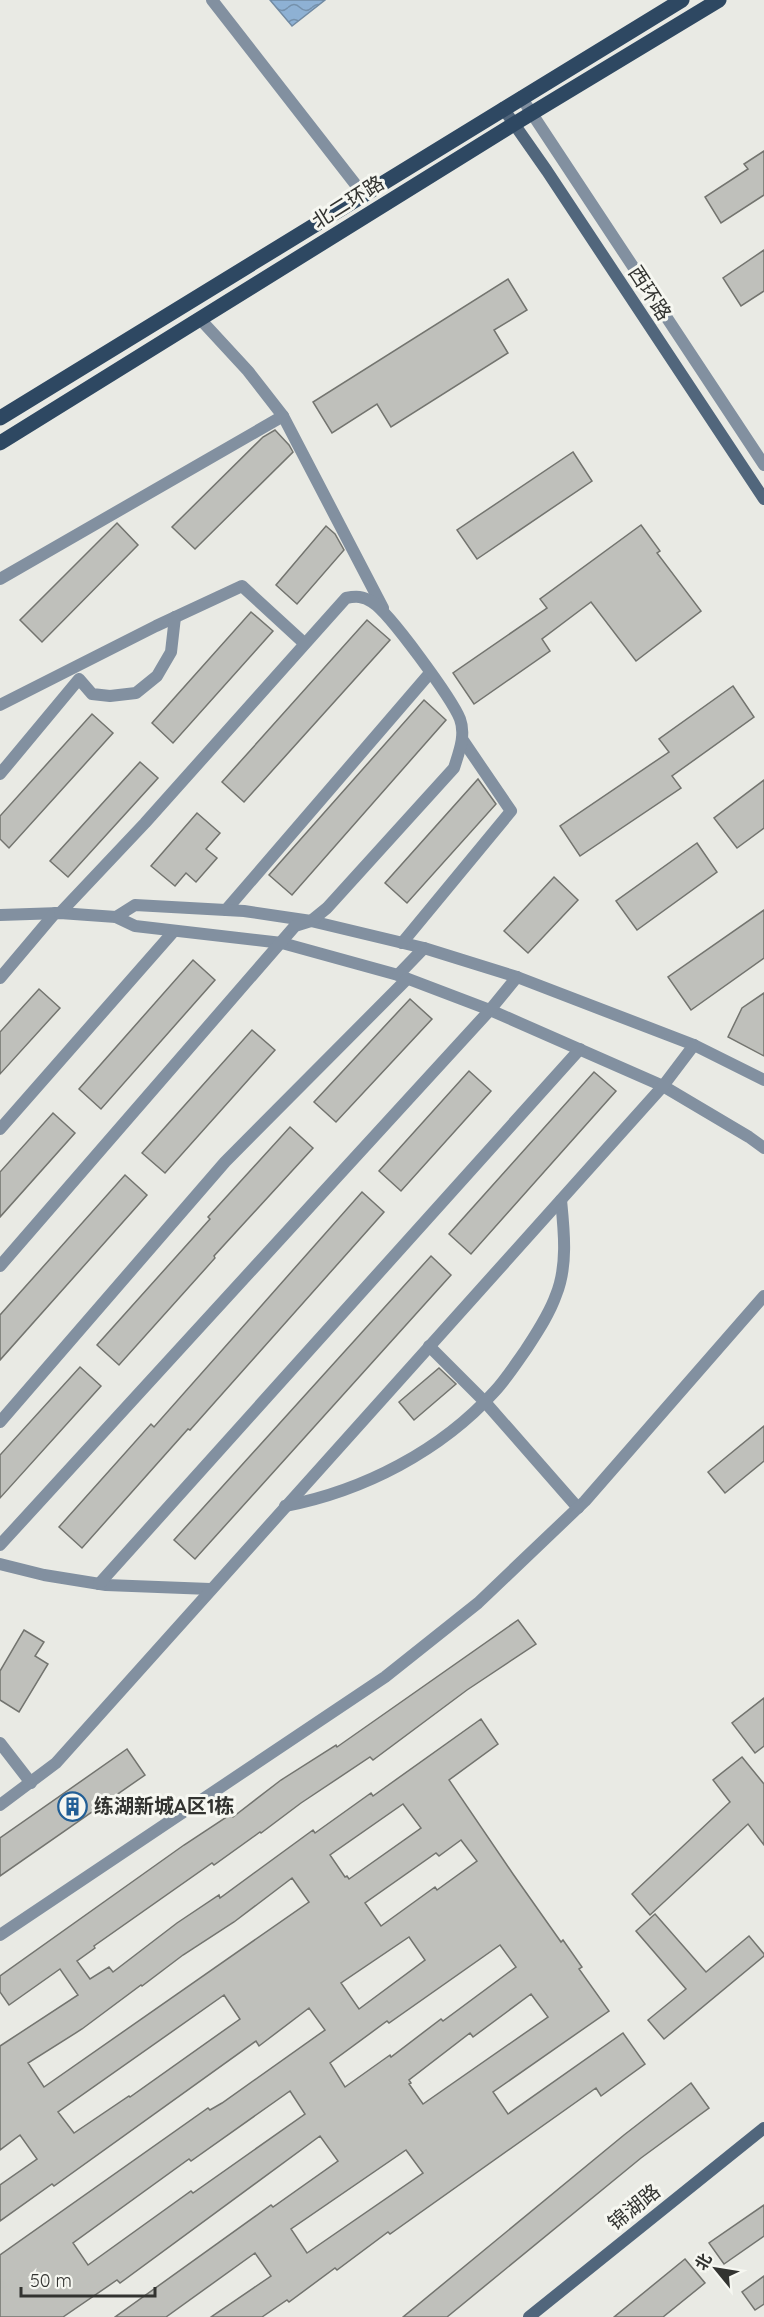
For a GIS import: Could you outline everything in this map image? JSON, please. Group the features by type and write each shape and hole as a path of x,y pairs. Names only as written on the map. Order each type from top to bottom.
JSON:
{"main road":[{"name":"北二环路","path":"0,418 682,0"},
{"name":"北二环路","path":"0,443 514,124 719,0"},
{"name":"西环路","path":"503,108 764,499"},
{"name":"锦湖路","path":"529,2317 764,2128"}],"street":[{"path":"212,0 363,194"},
{"name":"西环路","path":"522,97 764,465"},
{"path":"0,1266 295,927 311,921 327,908 453,768 462,744 460,720 430,673 385,612 282,416 248,371 200,319"},
{"path":"0,579 282,416"},
{"path":"0,705 242,586 304,643"},
{"path":"0,978 58,913 145,823 346,598 357,595 372,602 385,612"},
{"path":"0,774 79,679 92,694 110,696 136,693 157,676 171,652 175,617"},
{"path":"226,910 430,673"},
{"path":"402,943 511,811 462,739"},
{"path":"116,917 135,905 226,910 311,921 424,948 517,978 694,1045 764,1080"},
{"path":"0,915 58,913 116,917 135,926 282,943 402,977 490,1010 663,1086 764,1148"},
{"path":"0,1129 174,931"},
{"path":"0,1422 225,1162 402,977 424,948"},
{"path":"0,1545 517,978"},
{"path":"0,1805 56,1763 663,1086 694,1045"},
{"path":"99,1584 580,1049"},
{"path":"285,1506 325,1497 391,1470 429,1448 485,1402 536,1334 557,1294 562,1270 564,1233 561,1200"},
{"path":"0,1935 385,1677 478,1603 578,1508 764,1296"},
{"path":"429,1346 485,1402 578,1508"},
{"path":"0,1564 44,1575 99,1584 210,1589"},
{"path":"0,1743 32,1783"}],"water":[{"path":"270,0 325,0 292,26"}],"building":[{"path":"764,151 764,195 721,223 705,197 748,169 744,164"},
{"path":"764,250 764,291 741,306 723,278"},
{"path":"508,279 527,310 494,330 508,353 391,427 377,404 332,433 313,402"},
{"path":"275,430 293,452 195,549 172,527 263,437"},
{"path":"573,452 592,481 477,559 457,530"},
{"path":"117,523 138,545 42,642 20,620"},
{"path":"641,525 660,551 657,553 701,611 636,661 591,602 542,639 550,651 474,704 453,673 547,608 540,599"},
{"path":"326,526 335,534 344,550 297,604 276,585"},
{"path":"251,612 273,631 173,743 152,723"},
{"path":"367,620 390,640 244,802 222,782"},
{"path":"733,686 754,717 672,776 681,788 580,856 560,826 669,752 659,739"},
{"path":"424,700 446,720 292,895 269,875"},
{"path":"92,714 113,733 9,848 0,839 0,816"},
{"path":"140,762 158,778 68,877 50,861"},
{"path":"478,779 496,804 407,903 385,883"},
{"path":"764,780 764,828 737,848 714,818"},
{"path":"197,813 220,833 206,849 217,858 196,882 186,873 175,886 151,866"},
{"path":"697,843 717,872 637,930 616,901"},
{"path":"554,877 578,900 528,953 504,931"},
{"path":"764,910 764,958 691,1010 668,977"},
{"path":"193,960 215,980 101,1109 79,1089"},
{"path":"39,989 60,1008 0,1074 0,1032"},
{"path":"764,993 764,1056 728,1037 742,1008"},
{"path":"410,999 432,1019 336,1122 314,1102"},
{"path":"252,1030 275,1050 165,1173 142,1153"},
{"path":"469,1071 491,1091 401,1191 379,1171"},
{"path":"594,1072 616,1091 471,1254 449,1234"},
{"path":"53,1113 75,1133 0,1217 0,1172"},
{"path":"290,1127 313,1148 214,1256 215,1258 119,1365 97,1345"},
{"path":"125,1175 147,1195 0,1360 0,1315"},
{"path":"362,1192 384,1212 82,1548 59,1527 151,1424 154,1427"},
{"path":"431,1256 451,1275 195,1559 174,1540"},
{"path":"80,1367 101,1386 0,1498 0,1455"},
{"path":"439,1368 456,1384 414,1420 399,1402"},
{"path":"764,1426 764,1461 725,1493 708,1472"},
{"path":"518,1620 536,1644 467,1690 373,1760 370,1757 301,1803 261,1833 214,1865 212,1863 94,1946 95,1948 77,1961 90,1979 109,1967 113,1972 177,1923 219,1895 220,1898 313,1830 315,1833 371,1793 373,1796 481,1719 498,1744 449,1780 561,1942 563,1940 582,1967 579,1969 609,2011 493,2092 508,2114 623,2033 645,2064 601,2096 596,2088 390,2234 388,2232 337,2270 335,2268 289,2302 287,2300 262,2317 211,2317 271,2276 255,2253 166,2317 115,2317 271,2205 273,2207 338,2161 320,2136 120,2283 117,2280 63,2317 0,2317 0,2255 208,2108 210,2110 222,2103 325,2030 309,2008 259,2046 256,2041 54,2186 52,2184 0,2221 0,2185 37,2159 20,2135 0,2150 0,2046 78,1995 60,1969 9,2005 0,1992 0,1976 184,1845 231,1814 233,1817 281,1780 336,1745 337,1747","holes":["403,1804 421,1828 349,1879 345,1877 330,1855","461,1840 477,1861 437,1890 435,1887 381,1926 365,1903 436,1853 439,1856","292,1878 309,1902 44,2087 28,2063 82,2029 183,1955 234,1922","409,1937 425,1960 359,2009 341,1983","500,1945 516,1967 443,2021 441,2019 391,2057 390,2055 345,2087 330,2063 387,2021 389,2023","531,1994 548,2017 423,2104 409,2084 411,2083 409,2080 470,2033 473,2037","224,1995 240,2019 130,2097 74,2133 58,2112","290,2091 305,2114 193,2193 191,2191 88,2265 73,2243 189,2159 191,2161","406,2150 423,2173 307,2253 291,2229"]},
{"path":"24,1630 44,1642 35,1656 48,1664 19,1712 0,1700 0,1671"},
{"path":"764,1698 764,1746 755,1753 732,1723"},
{"name":"练湖新城A区1栋","path":"127,1749 145,1775 0,1876 0,1838"},
{"path":"742,1757 764,1784 764,1845 748,1824 650,1915 632,1894 730,1802 713,1780"},
{"path":"655,1914 706,1972 749,1936 764,1954 664,2039 648,2020 686,1989 636,1931"},
{"path":"691,2083 709,2108 641,2158 447,2317 403,2317 624,2135"},
{"path":"764,2205 764,2236 724,2264 709,2243"},
{"path":"685,2259 705,2283 663,2317 614,2317"},
{"path":"764,2276 764,2304 755,2310 742,2292"}],"place":[{"name":"练湖新城A区1栋","path":"73,1806"}]}
